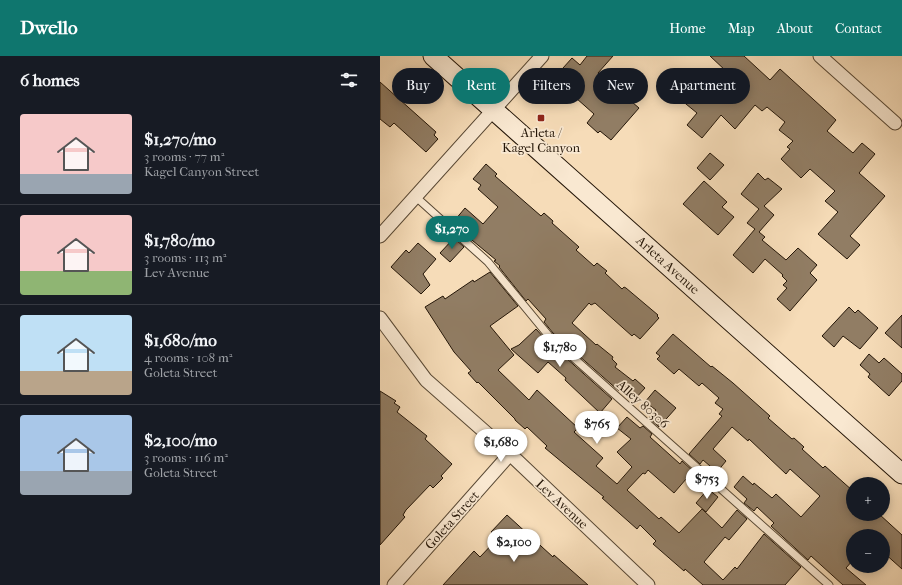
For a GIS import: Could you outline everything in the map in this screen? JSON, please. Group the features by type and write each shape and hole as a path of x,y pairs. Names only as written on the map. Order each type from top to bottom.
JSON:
{"main road":[{"name":"Arleta Avenue","path":"433,56 902,474"}],"street":[{"path":"380,236 542,56"},
{"path":"820,56 895,122"},
{"name":"Lev Avenue","path":"380,318 426,380 510,454 648,585"},
{"name":"Goleta Street","path":"394,585 510,454"}],"lane":[{"name":"Alley 80306","path":"416,197 488,262 549,336 829,585"}],"building":[{"path":"587,56 613,56 602,68 593,68 593,104 634,104 639,108 611,140 600,131 598,133 587,123 594,114 583,104 585,104 585,68 563,68 572,58 580,65"},
{"path":"710,56 744,56 770,80 780,69 836,120 827,131 853,153 862,143 875,154 859,173 885,196 850,236 860,245 847,259 818,234 838,212 825,201 835,191 810,169 801,178 781,159 790,149 787,147 793,141 779,130 785,122 767,107 762,111 755,105 735,129 721,115 702,138 687,125 697,113 686,104 750,104 750,68 723,68"},
{"path":"380,82 392,93 392,104 405,104 436,132 434,135 438,139 426,152 394,123 390,127 380,119"},
{"path":"710,153 724,165 710,180 697,168"},
{"path":"486,164 497,174 495,176 541,216 544,213 553,221 552,223 579,247 576,250 594,266 597,263 607,271 605,273 622,289 624,287 626,288 658,315 657,316 659,318 640,339 634,334 632,336 595,303 591,305 589,303 572,323 596,345 597,344 613,357 612,359 617,364 615,367 633,381 635,379 645,388 635,399 622,388 619,391 553,333 544,322 546,319 528,299 526,301 499,267 500,266 494,261 496,260 461,231 464,227 455,220 465,208 483,224 498,207 478,189 481,185 473,179"},
{"path":"758,173 765,180 768,178 782,189 764,206 774,215 759,232 765,237 762,240 786,260 798,248 817,265 810,273 817,280 790,311 777,299 787,288 783,285 787,281 782,276 783,275 765,259 753,273 733,255 755,229 747,223 759,209 741,194"},
{"path":"704,181 727,202 722,207 734,217 718,235 683,204"},
{"path":"454,238 464,247 450,262 440,253"},
{"path":"418,243 436,259 423,274 430,285 421,294 391,267 406,250 409,253"},
{"path":"490,272 518,306 490,326 514,355 498,370 529,400 537,390 578,428 574,432 603,458 596,466 617,484 632,467 617,452 631,439 617,428 627,417 640,428 643,426 652,434 650,437 680,464 682,461 693,471 674,493 648,470 645,474 643,473 627,490 659,519 661,517 679,533 702,509 722,528 737,510 747,519 729,540 725,537 704,562 723,580 735,567 737,569 764,534 801,567 785,585 703,585 685,569 684,571 653,544 656,541 640,525 637,529 602,498 604,497 545,448 547,446 527,427 525,429 515,420 478,382 477,383 468,373 471,371 454,352 425,307 443,296 445,299 473,280 474,282"},
{"path":"849,307 855,313 858,310 878,328 860,349 843,336 834,347 822,336"},
{"path":"902,315 902,348 885,333"},
{"path":"536,329 546,340 612,399 600,413 548,362 538,373 511,349 519,345"},
{"path":"673,334 711,367 712,366 733,383 770,416 768,418 792,439 794,438 804,447 802,449 823,468 825,466 846,485 846,521 887,521 902,535 902,569 890,558 890,529 846,529 846,573 852,573 866,585 843,585 811,556 808,560 771,526 774,523 757,507 754,511 744,503 747,499 734,487 743,476 772,498 776,494 801,517 820,496 790,469 786,474 749,439 748,441 732,427 713,449 726,461 717,472 703,460 700,464 689,454 722,416 719,414 723,409 715,403 719,398 702,383 699,386 679,369 674,374 657,359 660,356 656,353"},
{"path":"869,354 879,363 884,358 902,374 902,381 889,396 868,377 870,374 860,365"},
{"path":"655,390 676,408 659,427 649,418 656,410 645,402"},
{"path":"380,391 396,401 394,403 400,407 397,412 427,436 425,439 452,464 441,476 443,478 433,488 430,485 406,510 403,515 405,517 380,545"},
{"path":"708,489 718,497 706,512 696,503"},
{"path":"507,515 553,557 554,555 588,585 443,585 474,551 480,557 498,538 491,532"}],"place":[{"name":"Arleta / Kagel Canyon","path":"541,118"}]}
